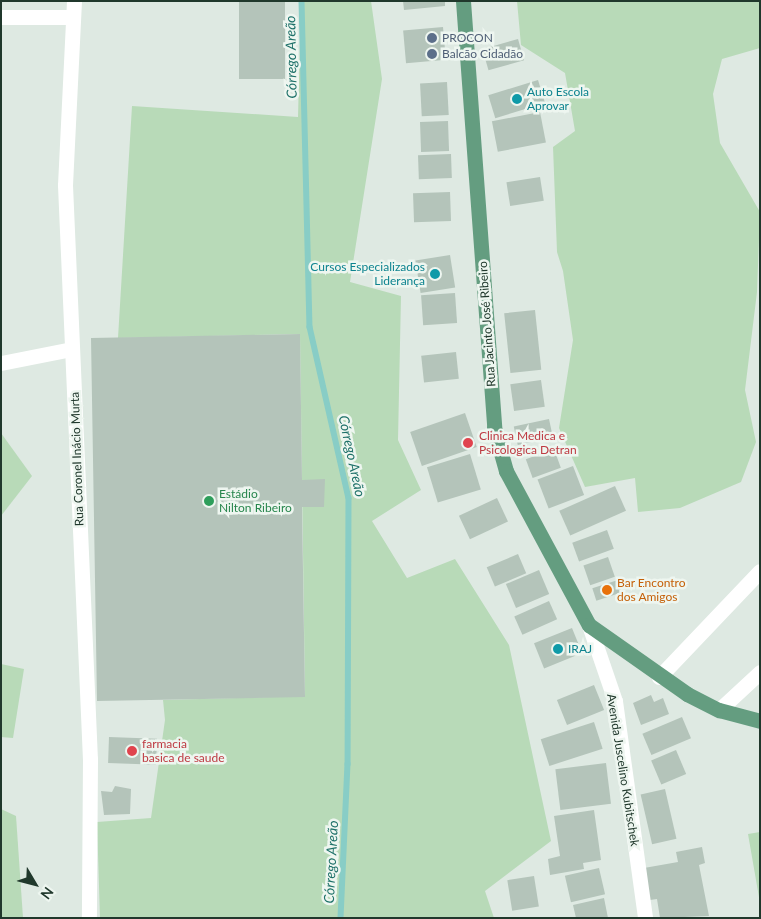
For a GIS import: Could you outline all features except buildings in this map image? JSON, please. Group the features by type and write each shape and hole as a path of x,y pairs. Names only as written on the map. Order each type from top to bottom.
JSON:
{"main road":[{"name":"Rua Jacinto José Ribeiro","path":"463,1 494,428 506,470 589,625"},
{"path":"589,625 659,677 719,710 760,721"}],"street":[{"name":"Rua Coronel Inácio Murta","path":"74,1 65,184 90,759 90,918"},
{"path":"1,17 73,17"},
{"path":"1,364 72,349"},
{"path":"659,677 760,571"},
{"name":"Avenida Juscelino Kubitschek","path":"589,625 615,701 646,918"},
{"path":"719,710 760,672"}],"green space":[{"path":"301,1 371,1 382,79 350,282 401,296 398,440 421,490 372,521 407,578 455,559 509,645 551,841 485,891 494,918 100,918 97,822 151,818 165,720 163,700 305,696 300,334 118,338 132,106 298,117"},
{"path":"517,1 760,1 760,48 722,59 713,94 720,143 760,212 757,292 745,390 756,442 741,482 680,508 638,512 635,478 585,487 559,428 573,340 563,271 557,252 553,147 575,131 565,73 521,45"},
{"path":"1,433 32,476 1,516"},
{"path":"1,664 24,669 13,738 1,737"},
{"path":"1,809 16,816 23,918 1,918"},
{"path":"760,832 760,903 748,834"}],"waterway":[{"name":"Córrego Areão","path":"302,1 310,327 349,498 348,764 341,918"}],"place":[{"name":"PROCON","path":"432,38"},
{"name":"Balcão Cidadão","path":"432,54"},
{"name":"Auto Escola Aprovar","path":"517,99"},
{"name":"Cursos Especializados Liderança","path":"435,274"},
{"name":"Clinica Medica e Psicologica Detran","path":"468,443"},
{"name":"Estádio Nilton Ribeiro","path":"209,501"},
{"name":"Bar Encontro dos Amigos","path":"607,590"},
{"name":"IRAJ","path":"558,649"},
{"name":"farmacia basica de saude","path":"132,751"}]}
